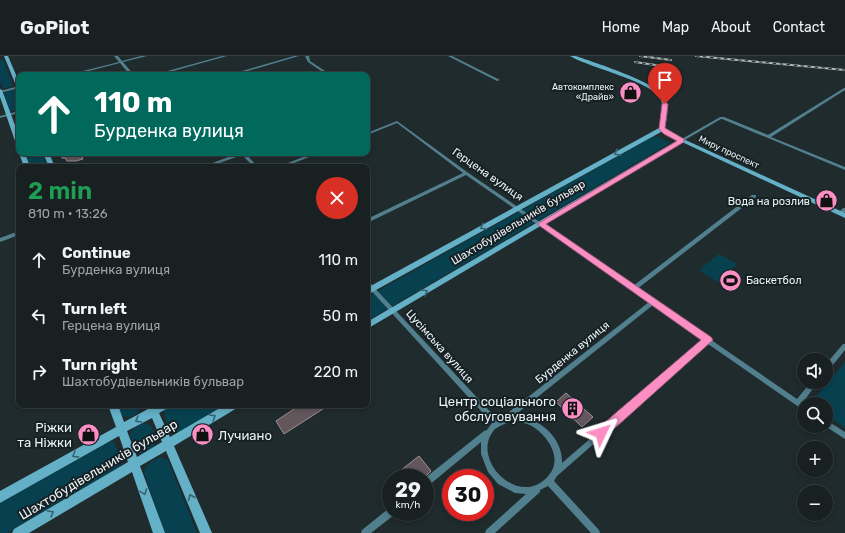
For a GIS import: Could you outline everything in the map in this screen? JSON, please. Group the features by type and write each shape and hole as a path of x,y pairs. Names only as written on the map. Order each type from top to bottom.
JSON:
{"main road":[{"path":"1,58 6,56 16,80"},
{"path":"572,56 648,86 661,93 665,104 662,129"},
{"path":"0,91 16,136"},
{"name":"Шахтобудівельників бульвар","path":"370,287 662,129"},
{"name":"Миру проспект","path":"662,129 666,133 843,213"},
{"path":"651,134 666,138 674,145"},
{"name":"Шахтобудівельників бульвар","path":"370,324 682,140"},
{"path":"114,408 158,533"},
{"path":"153,408 206,533"},
{"name":"Шахтобудівельників бульвар","path":"0,497 121,429 153,408"},
{"name":"Шахтобудівельників бульвар","path":"18,533 229,408"}],"street":[{"path":"116,56 129,72"},
{"path":"81,72 145,56"},
{"path":"174,72 225,56"},
{"path":"241,72 297,56"},
{"path":"307,56 309,62 324,72"},
{"path":"450,56 498,80"},
{"path":"0,91 16,88"},
{"path":"769,136 845,89"},
{"path":"0,117 16,113"},
{"path":"682,140 720,118 723,118 845,169"},
{"name":"Герцена вулиця","path":"370,133 397,122 466,173 797,402"},
{"path":"212,164 235,156"},
{"path":"246,156 253,164"},
{"path":"288,164 309,156"},
{"path":"370,220 466,173"},
{"path":"634,288 754,196"},
{"path":"0,240 16,234"},
{"name":"Цусімська вулиця","path":"370,289 393,311 497,424"},
{"name":"Бурденка вулиця","path":"504,420 653,302"},
{"path":"489,533 539,488 549,481 554,474 708,340"},
{"path":"833,361 845,346"},
{"path":"803,397 809,389"},
{"path":"434,476 497,424 504,420 516,418 526,419 540,426 552,438 557,450 558,460 554,474"},
{"path":"833,428 845,436"},
{"path":"489,430 484,444 483,453 491,472 507,486 520,490 539,488"},
{"path":"549,481 596,533"},
{"path":"365,533 382,519"}],"shaded area":[{"path":"3,59 13,86 3,89 0,81 0,60"},
{"path":"16,90 16,111 9,111 4,94 7,91"},
{"path":"654,136 670,143 370,319 370,295"},
{"path":"26,156 43,156 46,164 29,164"},
{"path":"719,254 737,264 730,271 743,279 730,290 699,270"},
{"path":"845,362 845,428 833,420 833,397 816,397 822,389 833,389 833,376"},
{"path":"116,408 140,408 138,412 131,417 120,416"},
{"path":"167,408 220,408 175,434 167,423 164,410"},
{"path":"143,423 151,426 156,440 150,450 139,453 135,450 130,434 134,428"},
{"path":"114,441 122,462 119,467 7,533 0,533 0,503 109,442"},
{"path":"160,457 168,460 197,533 165,533 144,473 152,461"}],"building":[{"path":"61,156 82,156 83,159 67,161 65,158 62,158"},
{"name":"Центр соціального обслуговування","path":"566,393 593,417 582,427 556,402"},
{"path":"324,408 284,434 276,421 294,409"},
{"path":"419,456 429,469 402,469"}],"railway":[{"path":"640,56 671,60"},
{"path":"696,56 845,70"},
{"path":"635,62 669,67"}],"place":[{"name":"Автокомплекс «Драйв»","path":"630,92"},
{"name":"Вода на розлив","path":"826,201"},
{"name":"Баскетбол","path":"730,280"},
{"name":"Центр соціального обслуговування","path":"572,408"},
{"name":"Ріжки та Ніжки","path":"88,434"},
{"name":"Лучиано","path":"202,435"}],"route":[{"path":"601,433 708,340 541,224 682,140 666,133 662,129 665,104"}]}
